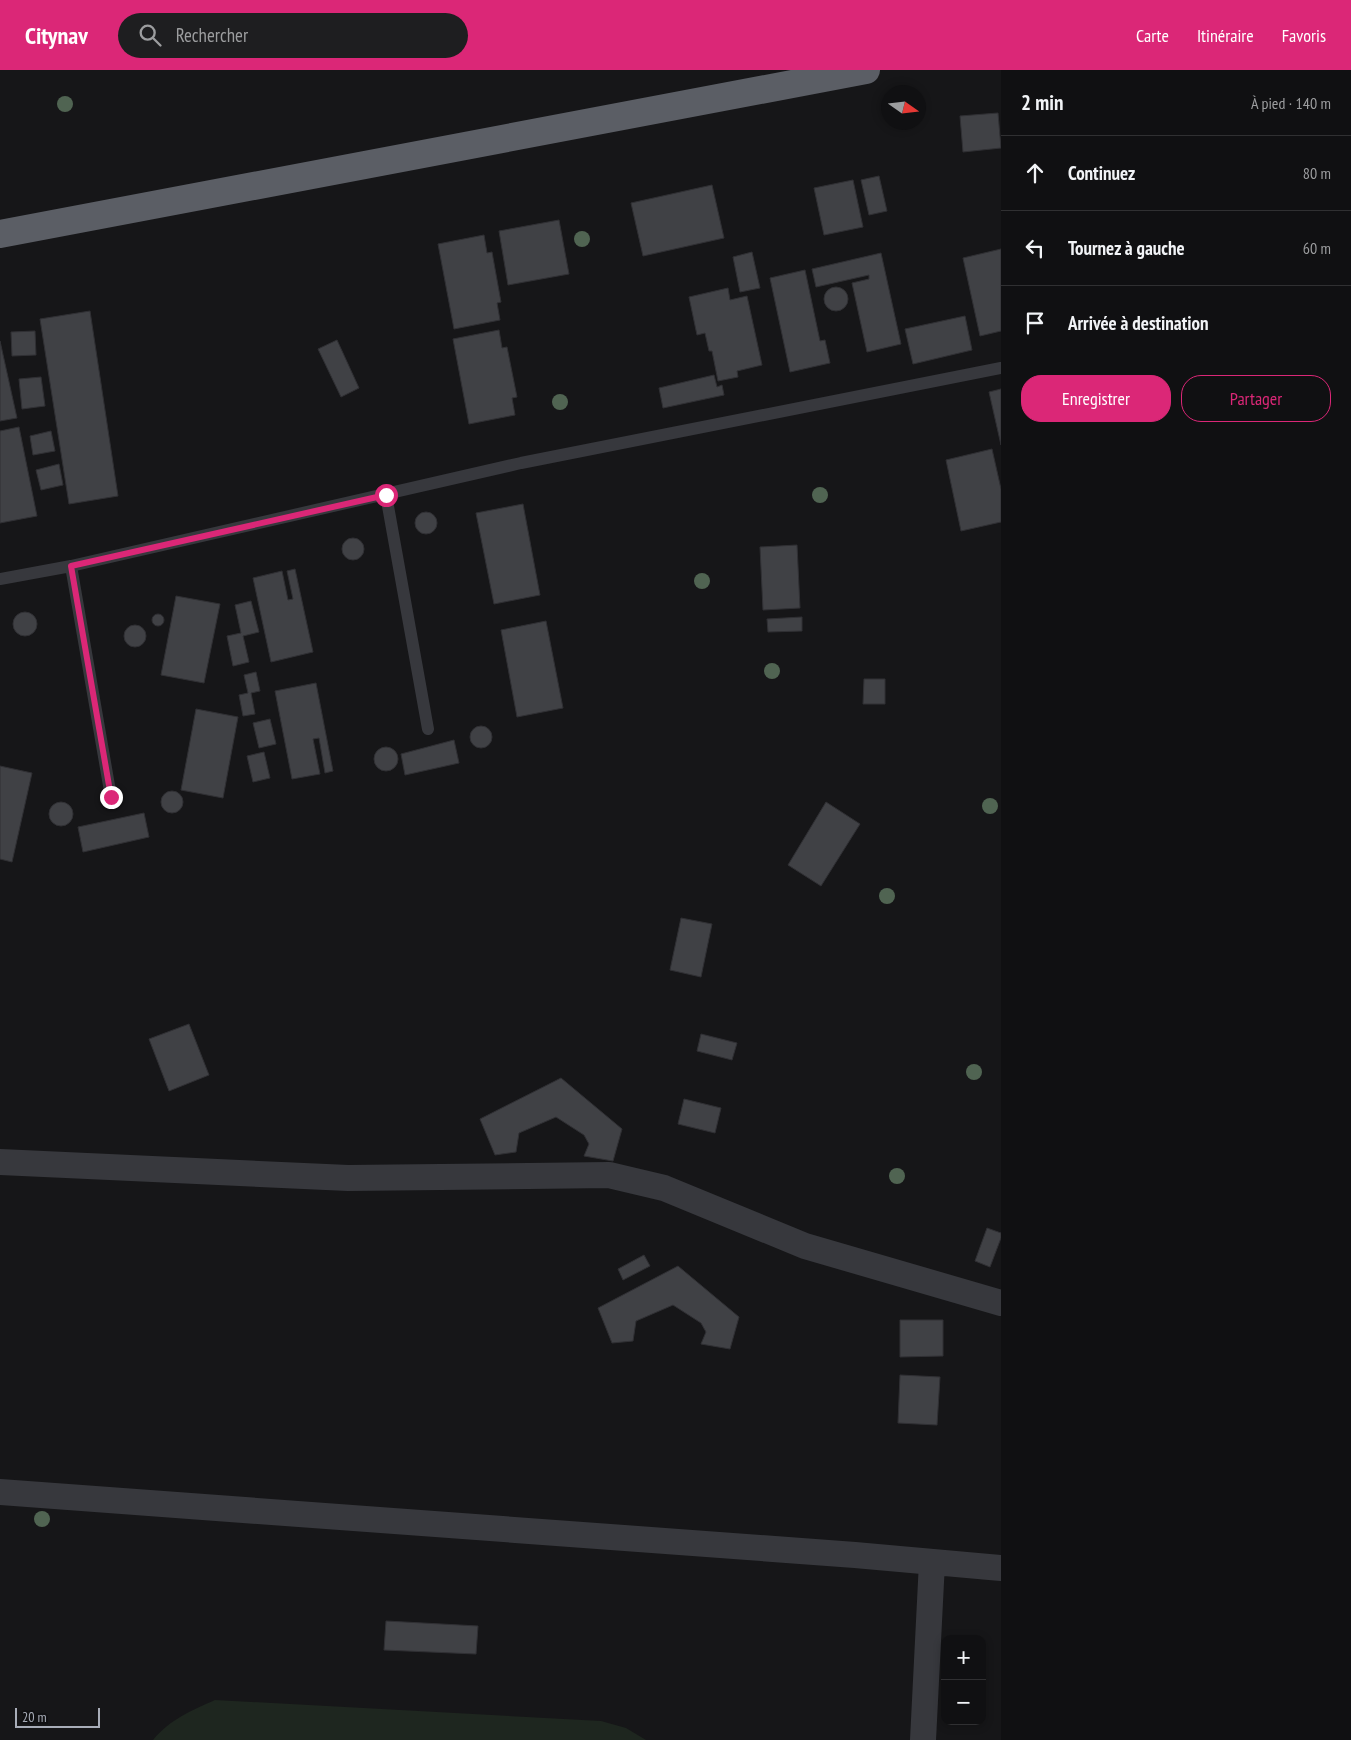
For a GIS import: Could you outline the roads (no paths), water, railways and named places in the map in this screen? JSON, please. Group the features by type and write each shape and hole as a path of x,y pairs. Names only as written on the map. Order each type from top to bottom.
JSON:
{"highway":[{"path":"0,234 866,70"}],"street":[{"path":"0,1162 348,1178 609,1175 664,1188 805,1246 1001,1303"},
{"path":"0,1492 1001,1568"},
{"path":"923,1740 932,1562"}],"lane":[{"path":"0,579 71,566 521,463 1001,368"},
{"path":"386,495 428,729"},
{"path":"71,566 111,797"}]}
